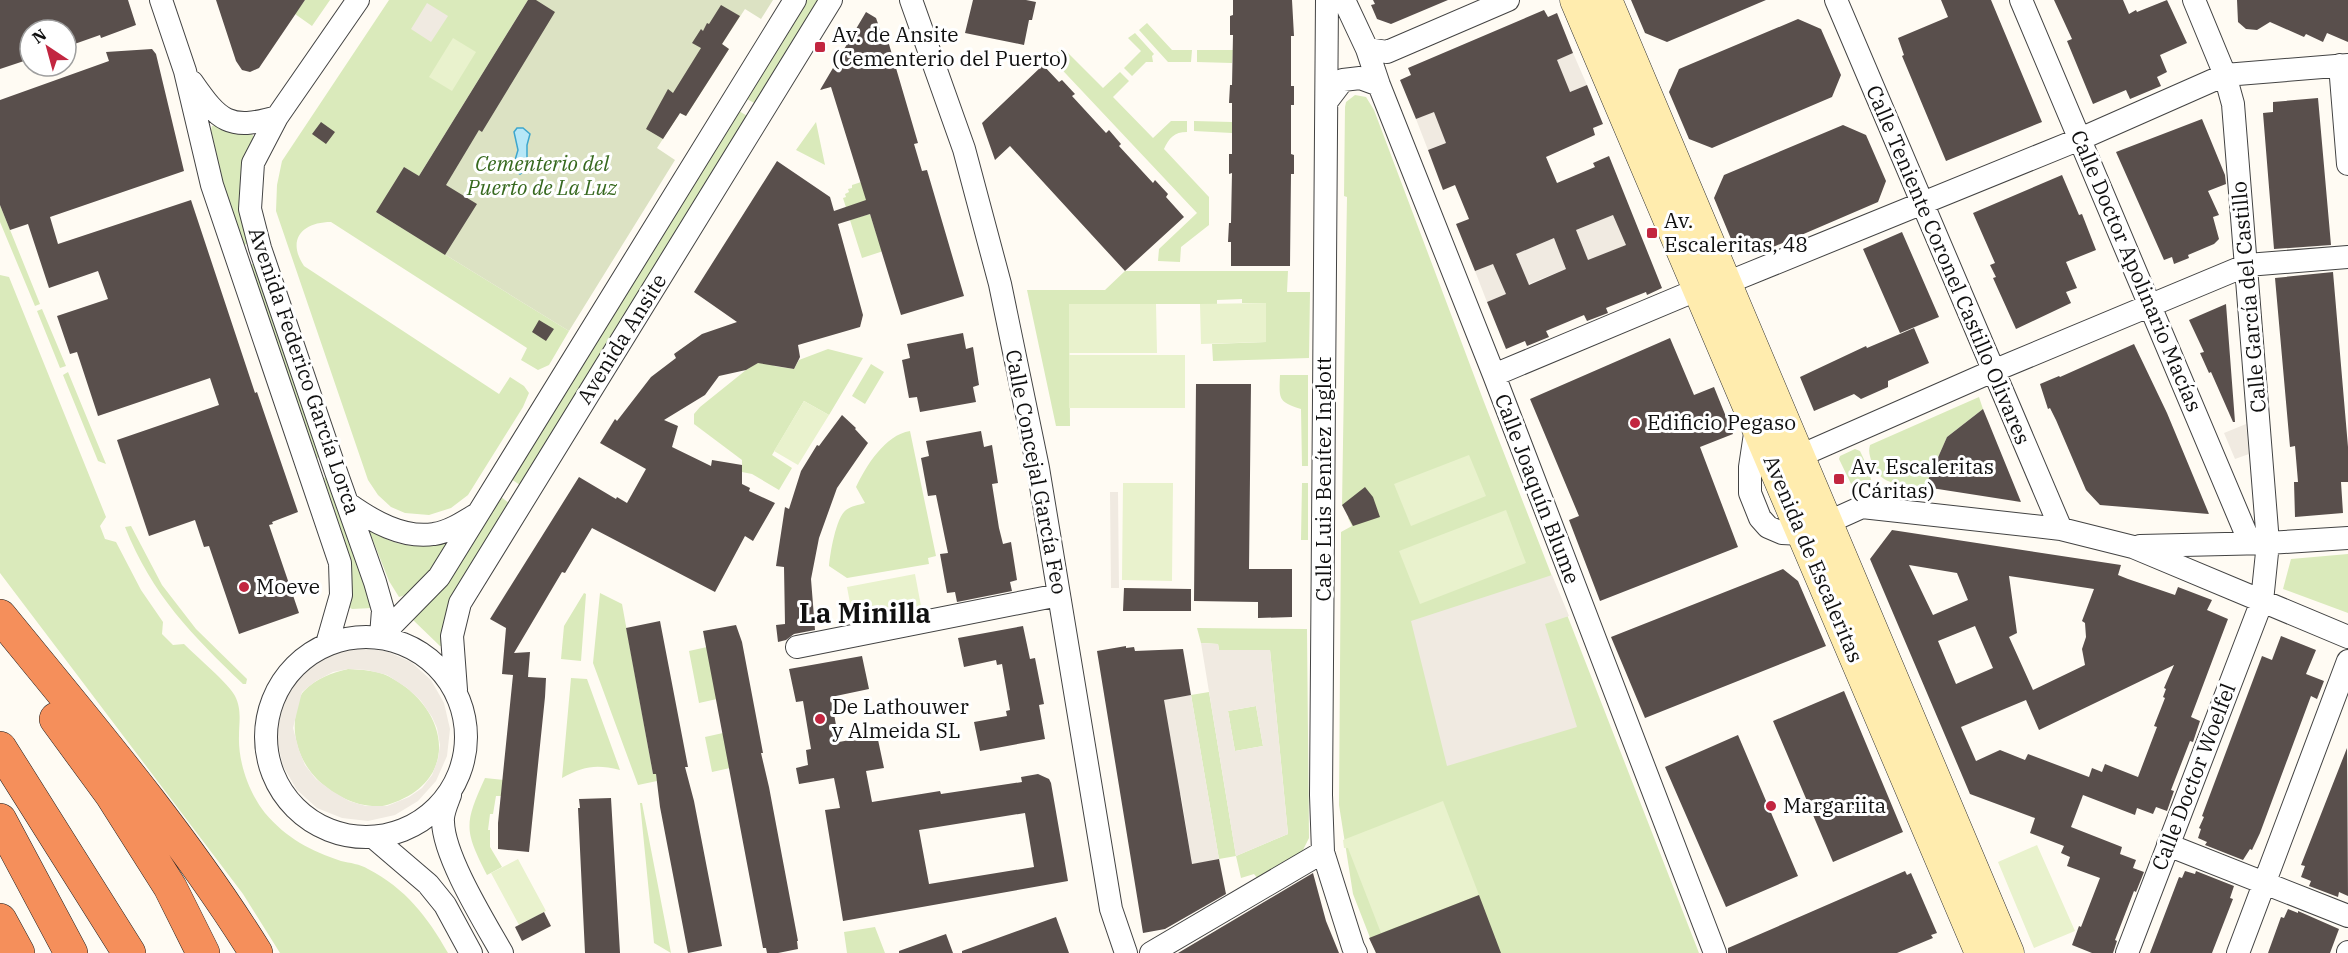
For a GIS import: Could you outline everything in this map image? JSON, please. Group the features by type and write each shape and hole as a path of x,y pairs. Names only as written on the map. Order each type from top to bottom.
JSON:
{"highway":[{"path":"0,616 131,777 201,871 256,953"},
{"path":"0,643 111,794 171,887 203,953"},
{"path":"0,748 129,953"},
{"path":"0,820 72,953"},
{"path":"0,920 18,953"}],"street":[{"name":"Avenida Federico García Lorca","path":"161,0 185,71 212,185 340,563 341,595 327,644"},
{"path":"277,117 358,0"},
{"name":"Avenida Ansite","path":"381,636 439,577 795,0"},
{"name":"Avenida Ansite","path":"456,690 452,636 460,603 831,0"},
{"name":"Calle Concejal García Feo","path":"911,0 964,149 1000,284 1038,468 1111,909 1126,953"},
{"name":"Calle Luis Benítez Inglott","path":"1327,0 1321,795 1323,852 1356,953"},
{"path":"1344,0 1367,49 1387,52 1508,0"},
{"name":"Avenida de Escaleritas","path":"1576,0 1712,286"},
{"name":"Avenida de Escaleritas","path":"1606,0 1712,286 1768,420 1783,466 1814,530 1981,953"},
{"name":"Calle Teniente Coronel Castillo Olivares","path":"1836,0 2061,529"},
{"name":"Calle Doctor Apolinario Macías","path":"2021,0 2150,304 2259,543"},
{"name":"Calle García del Castillo","path":"2194,0 2225,75 2233,104 2247,265 2262,602"},
{"name":"Calle Joaquín Blume","path":"1367,49 1379,86 1494,375 1715,953"},
{"path":"1494,375 2080,139 2225,75 2344,65 2348,164"},
{"name":"Avenida Federico García Lorca","path":"185,71 211,109 231,122 260,122 277,117"},
{"path":"1327,101 1343,80 1359,78 1379,86"},
{"name":"Avenida Federico García Lorca","path":"277,117 253,163 250,209 260,248 383,610 381,636"},
{"path":"2348,257 2247,265 2150,304 1993,371 1783,466 1755,510 1768,527 1782,533 1814,530 1862,507 2061,529 2133,547 2348,637"},
{"path":"1768,420 1783,466"},
{"name":"Avenida Ansite","path":"347,503 368,518 402,532 434,534 458,525 478,513"},
{"path":"1840,553 1841,530 1862,507"},
{"name":"Avenida de Escaleritas","path":"1814,530 1840,553 2008,953"},
{"path":"2133,547 2348,538"},
{"path":"797,647 1059,595"},
{"name":"Calle Doctor Woelfel","path":"2127,953 2262,602"},
{"path":"451,790 430,813 404,830 374,837 347,835 321,827 299,812 282,792 270,768 266,741 275,696 286,677 301,661 327,644 348,638 381,636 417,650 439,668 456,690 465,715 467,741 462,766 451,790 442,821 449,849 502,953"},
{"path":"2238,953 2348,661"},
{"path":"374,837 428,884 445,905 471,953"},
{"path":"2168,845 2348,916"},
{"path":"1152,953 1323,852"}],"green space":[{"path":"305,0 330,0 312,26 295,14"},
{"path":"389,0 528,0 419,176 376,212 569,331 549,365 538,370 521,360 527,348 331,222 312,225 300,234 297,248 304,266 499,394 510,377 524,386 529,393 523,407 468,495 451,508 429,515 405,513 391,507 378,495 368,480 276,211 277,185 282,161"},
{"name":"Cementerio del Puerto de La Luz","path":"528,0 773,0 761,19 745,9 722,44 729,49 686,116 680,113 657,148 675,160 569,331 376,212 404,167 419,176"},
{"path":"807,0 821,0 756,104 747,99"},
{"path":"1147,23 1172,50 1192,50 1191,62 1168,62 1139,30"},
{"path":"1135,33 1154,54 1153,62 1146,62 1132,76 1124,68 1141,51 1128,38"},
{"path":"453,38 476,52 452,91 429,77"},
{"path":"1062,47 1103,88 1120,72 1129,81 1113,97 1153,138 1171,121 1187,121 1187,132 1172,136 1164,149 1209,197 1209,225 1181,247 1180,262 1158,261 1159,249 1197,213 1051,58"},
{"path":"1197,50 1233,50 1232,63 1197,62"},
{"path":"1355,95 1366,97 1374,110 1484,402 1699,953 1376,953 1353,894 1339,805 1341,532 1352,526 1348,518 1350,516 1342,505 1347,197 1344,196 1345,107 1346,102"},
{"path":"739,111 749,117 520,485 511,479"},
{"path":"1194,121 1232,122 1232,133 1194,131"},
{"path":"816,122 825,165 796,150"},
{"path":"212,126 252,134 254,137 250,243 244,245 223,182 211,130"},
{"path":"886,174 852,219 870,214 878,239 907,230 911,242 862,258 843,198 846,197 845,194 849,192 848,189 852,188 852,185"},
{"path":"0,205 40,304 35,306 0,222"},
{"path":"257,262 323,456 317,458 250,265"},
{"path":"1125,271 1288,271 1287,292 1310,292 1309,358 1213,361 1212,344 1266,342 1266,303 1242,303 1242,299 1217,300 1217,304 1069,304 1070,426 1056,426 1027,290 1105,290"},
{"path":"0,275 9,277 106,517 100,526 105,539 116,542 141,590 163,622 162,634 173,645 184,644 220,678 235,696 239,711 240,756 249,787 259,805 273,822 300,843 330,857 365,867 394,885 423,915 448,953 280,953 243,894 0,573"},
{"path":"1266,303 1266,342 1201,344 1200,304"},
{"path":"1069,304 1156,304 1157,353 1069,353"},
{"path":"42,309 66,366 60,368 37,311"},
{"path":"828,349 863,358 829,415 804,401 772,455 792,468 779,490 752,474 742,472 742,460 694,424 694,414 700,407 746,370 768,356 774,366 794,369 799,360"},
{"path":"1069,355 1185,355 1185,408 1069,408"},
{"path":"871,364 884,372 865,404 852,396"},
{"path":"68,372 106,464 98,461 63,375"},
{"path":"1280,375 1308,375 1308,466 1302,466 1301,409 1288,404 1282,398"},
{"path":"1979,397 1983,409 1947,437 1925,487 1893,483 1881,477 1876,471 1870,456 1870,445"},
{"path":"804,401 829,415 798,465 774,451"},
{"path":"910,431 936,556 928,558 929,564 847,578 829,566 839,520 848,509 865,503 856,487 877,453 892,438"},
{"path":"1855,449 1860,451 1872,483 1853,488 1839,459 1840,456"},
{"path":"1469,455 1486,496 1411,526 1394,484"},
{"path":"329,476 372,608 352,609 349,607 351,590 348,557 324,478"},
{"path":"1123,483 1173,483 1172,581 1122,580"},
{"path":"1302,483 1308,483 1308,540 1301,540"},
{"path":"501,497 509,503 443,646 440,646 412,619 447,583"},
{"path":"1506,510 1526,563 1420,604 1399,551"},
{"path":"131,526 162,585 196,629 247,679 246,684 243,684 190,631 161,594 125,527"},
{"path":"368,528 385,539 405,545 422,546 447,543 422,582 415,589 399,597 389,581"},
{"path":"2348,554 2348,613 2283,589 2291,559"},
{"path":"915,574 921,606 853,619 847,587"},
{"path":"584,593 586,594 581,661 561,659 564,626"},
{"path":"600,593 622,604 653,774 656,774 657,781 638,785 593,663"},
{"path":"1197,628 1307,629 1309,838 1301,854 1258,879 1254,874 1241,878 1236,856 1288,834 1270,650 1219,650 1218,644 1201,643"},
{"path":"707,647 717,699 699,703 689,651"},
{"path":"348,669 374,671 388,676 408,689 424,705 434,723 439,742 437,761 429,778 413,793 386,805 359,804 331,791 309,770 297,743 296,712 302,693 319,679"},
{"path":"571,678 587,679 620,770 590,767 562,778"},
{"path":"1209,692 1236,856 1219,859 1191,695"},
{"path":"1256,706 1263,746 1235,751 1228,711"},
{"path":"723,733 730,768 712,772 705,737"},
{"path":"485,778 504,780 501,796 496,796 493,814 490,814 488,830 490,830 490,847 502,867 487,875 474,847 470,827 473,806"},
{"path":"1443,801 1479,895 1381,933 1348,848 1344,848 1343,840"},
{"path":"640,803 642,803 671,953 654,943"},
{"path":"2037,845 2075,931 2034,948 1998,862"},
{"path":"518,859 546,911 519,925 491,873"},
{"path":"875,927 885,953 847,953 844,932"}],"shaded area":[{"path":"427,3 448,16 431,42 411,29"},
{"path":"1573,53 1587,85 1428,150 1416,119"},
{"path":"1615,214 1626,245 1587,261 1564,265 1566,269 1526,285 1504,289 1506,294 1487,302 1475,271 1554,238 1556,244 1576,230"},
{"path":"2246,424 2249,454 2235,459 2224,433"},
{"path":"1110,492 1118,492 1119,588 1111,588"},
{"path":"1552,575 1569,616 1545,624 1577,727 1447,766 1411,621"},
{"path":"1201,643 1218,644 1219,650 1270,650 1288,834 1236,856","holes":["1256,706 1263,746 1235,751 1228,711"]},
{"path":"359,648 386,651 411,662 431,680 444,703 450,729 447,756 436,781 418,801 395,815 368,821 342,818 317,808 297,790 283,766 277,740 280,713 291,688 309,668 332,654","holes":["348,669 367,670 387,675 407,688 421,701 437,728 440,745 432,775 422,788 409,797 387,806 366,806 349,801 316,779 305,765 293,728 302,692 316,681 333,672"]},
{"path":"1191,695 1219,859 1190,865 1181,794 1153,798 1176,770 1163,700"}],"water":[{"path":"517,128 523,128 530,134 527,145 527,169 520,174 513,167 518,150 514,132"}],"building":[{"path":"0,0 128,0 136,25 101,38 100,35 78,43 78,18 18,18 18,63 0,69"},
{"path":"216,0 305,0 259,68 250,72 242,70 236,61"},
{"path":"528,0 536,0 555,12 482,132 479,130 446,185 477,204 445,255 376,212 404,167 419,176"},
{"path":"973,0 1036,2 1032,20 1029,20 1024,45 965,33"},
{"path":"1233,0 1292,0 1294,36 1291,36 1291,86 1294,86 1294,105 1291,105 1291,154 1294,155 1294,174 1291,174 1290,266 1231,266 1231,242 1228,242 1229,223 1231,223 1232,173 1229,174 1229,154 1232,154 1232,103 1229,103 1230,85 1232,85 1233,35 1230,35 1230,16 1233,15"},
{"path":"1373,0 1448,0 1391,24 1377,19 1371,5 1375,4"},
{"path":"1631,0 1766,0 1667,42 1645,33"},
{"path":"1941,0 1991,0 2042,122 1946,161 1902,56 1904,55 1898,38 1948,17"},
{"path":"2054,0 2123,0 2129,14 2167,0 2187,43 2160,55 2167,72 2157,77 2161,86 2130,99 2126,90 2093,104 2067,41 2072,39"},
{"path":"2237,0 2348,0 2348,42 2327,33 2323,42 2306,34 2304,37 2270,22 2257,30 2246,29 2238,22"},
{"path":"721,5 740,16 722,44 729,49 686,116 680,113 663,139 646,129 668,89 673,93 701,48 692,43 701,29 703,31 707,23 709,24"},
{"path":"1544,10 1548,17 1557,13 1573,53 1557,60 1570,92 1587,85 1603,124 1593,128 1595,135 1546,157 1557,183 1595,167 1593,163 1609,156 1662,288 1606,308 1608,313 1587,321 1584,315 1546,331 1549,337 1527,346 1525,341 1506,349 1487,302 1506,294 1493,264 1475,271 1456,224 1469,219 1455,185 1443,190 1428,150 1446,143 1434,112 1416,119 1400,80 1411,75 1408,68","holes":["1613,215 1626,245 1588,260 1576,230","1554,238 1566,269 1529,285 1516,254"]},
{"path":"866,12 876,18 882,35 886,34 918,143 914,144 922,171 927,170 964,296 901,315 870,214 838,224 863,315 860,327 798,345 800,357 794,369 758,363 746,370 719,376 705,395 664,420 678,426 672,447 711,466 712,460 742,465 742,484 750,488 749,491 775,503 753,541 745,536 715,592 592,528 565,573 562,572 514,653 530,652 528,677 546,678 545,697 529,852 498,849 498,823 513,675 502,674 506,628 490,619 579,477 627,503 646,469 600,443 615,419 617,421 651,377 676,358 674,354 702,334 737,322 694,292 777,161 830,197 834,211 866,200 831,87 820,90"},
{"path":"1798,19 1821,29 1841,75 1832,97 1712,148 1689,139 1669,92 1679,69"},
{"path":"152,49 156,54 184,171 50,217 58,244 191,200 255,393 257,392 298,512 269,525 299,613 239,634 209,546 204,547 195,520 149,536 117,440 219,405 210,378 98,416 77,352 70,354 57,316 108,299 98,271 49,288 28,224 10,230 0,205 0,100 61,78 78,78 78,72 109,61 106,52"},
{"path":"1043,65 1059,82 1062,80 1075,94 1072,96 1106,133 1109,130 1121,144 1119,146 1153,183 1155,180 1168,194 1166,197 1184,217 1125,271 1010,146 995,160 982,123"},
{"path":"2318,98 2331,245 2274,249 2263,113 2273,112 2273,102"},
{"path":"2202,119 2225,175 2226,184 2208,191 2219,215 2213,217 2219,239 2214,244 2188,255 2189,258 2174,264 2172,257 2164,260 2116,152"},
{"path":"321,122 335,132 326,144 312,134"},
{"path":"1843,125 1866,135 1886,181 1878,202 1757,254 1734,246 1714,198 1724,175"},
{"path":"2062,175 2079,215 2082,214 2096,250 2066,262 2077,288 2066,292 2071,303 2016,329 1993,278 1996,277 1990,265 1995,263 1973,213"},
{"path":"1902,232 1939,317 1900,333 1863,249"},
{"path":"2333,272 2348,447 2348,482 2341,482 2343,513 2295,517 2294,482 2298,482 2295,446 2290,447 2275,278"},
{"path":"2226,304 2235,422 2233,422 2211,372 2209,373 2200,353 2204,352 2189,320"},
{"path":"539,320 554,329 546,341 532,332"},
{"path":"1914,328 1929,363 1888,381 1888,387 1861,399 1854,394 1814,411 1800,377 1866,346 1867,348"},
{"path":"963,333 966,349 973,347 979,385 973,387 976,402 920,412 917,397 909,398 902,360 910,358 907,344"},
{"path":"1670,338 1694,395 1714,387 1733,434 1700,447 1738,547 1600,601 1569,520 1579,516 1530,399"},
{"path":"2134,344 2167,413 2209,514 2100,505 2086,490 2056,420 2050,408 2048,409 2040,384"},
{"path":"1196,384 1251,384 1249,569 1292,569 1292,617 1258,618 1258,602 1194,601"},
{"path":"1983,409 2021,502 1925,487 1947,437"},
{"path":"842,415 868,443 837,488 819,538 811,579 815,630 794,634 778,642 776,625 785,624 784,567 776,566 785,507 789,509 801,471 817,445 819,446"},
{"path":"981,431 984,447 992,445 998,483 992,484 999,528 1003,544 1011,542 1017,580 1010,582 1012,591 957,602 955,592 947,593 940,554 948,553 936,495 928,496 921,458 929,456 926,441"},
{"path":"1365,487 1373,497 1380,517 1353,526 1342,505"},
{"path":"1892,530 2121,565 2118,575 2175,595 2178,587 2212,600 2207,610 2228,619 2191,717 2200,721 2171,790 2174,791 2167,811 2156,807 2153,814 2137,808 2135,815 2083,795 2071,827 2122,847 2120,854 2136,860 2133,868 2144,872 2115,940 2117,941 2113,953 2092,953 2072,945 2100,878 2067,866 2070,857 2061,853 2064,846 2030,833 2035,818 1970,794 1870,559","holes":["1909,565 1957,573 1968,600 1933,615","2009,576 2094,589 2082,621 2085,623 2086,637 2082,649 2085,665 2033,690 2009,637 2017,633","1975,626 1993,668 1956,684 1938,641","2174,665 2164,688 2166,689 2163,697 2165,698 2154,726 2157,727 2138,777 2105,764 2102,772 2092,768 2089,777 2028,754 2025,760 2000,750 1976,761 1961,727 2026,700 2039,730"]},
{"path":"1783,569 1798,581 1826,646 1645,718 1611,637"},
{"path":"1124,588 1191,589 1191,611 1123,611"},
{"path":"660,621 688,767 685,767 694,801 722,946 688,953 660,807 656,774 653,774 626,628"},
{"path":"736,625 742,642 798,941 798,949 778,953 767,953 766,948 763,948 703,631"},
{"name":"De Lathouwer y Almeida SL","path":"1023,626 1030,659 1035,658 1044,704 1039,705 1045,739 980,751 974,722 1007,716 1006,711 1010,710 1002,664 997,665 996,660 964,667 958,638"},
{"path":"2281,636 2316,650 2306,674 2324,681 2317,699 2311,696 2260,833 2252,850 2250,849 2243,860 2205,845 2207,842 2198,838 2201,829 2199,828 2262,656 2272,660"},
{"path":"1126,646 1126,648 1134,647 1135,651 1183,649 1191,695 1164,700 1192,864 1219,859 1226,894 1165,929 1143,933 1097,651"},
{"path":"862,656 869,689 831,697 839,742 877,735 884,768 866,771 872,802 940,791 941,794 1022,782 1021,777 1038,774 1049,779 1068,881 843,921 825,810 840,808 834,778 799,784 796,768 808,765 806,750 811,749 803,701 796,702 789,669","holes":["1025,813 1034,867 929,884 919,830"]},
{"path":"1844,691 1903,832 1833,862 1773,721"},
{"path":"1738,735 1798,876 1726,907 1665,767"},
{"path":"2347,748 2348,896 2339,892 2338,897 2309,886 2311,881 2301,877 2305,866 2301,865"},
{"path":"611,798 620,953 585,953 579,799"},
{"path":"1905,871 1907,875 1911,873 1937,933 1931,935 1933,938 1897,953 1728,953 1728,948"},
{"path":"2185,871 2195,874 2196,871 2234,886 2230,898 2233,899 2212,953 2150,953 2179,877 2182,878"},
{"path":"1313,873 1326,921 1339,953 1178,953"},
{"path":"1479,895 1501,953 1376,953 1369,938"},
{"path":"2288,909 2339,929 2330,953 2268,953 2281,917 2284,918"},
{"path":"544,912 551,926 522,941 515,927"},
{"path":"1056,917 1069,953 962,953 962,951"},
{"path":"946,934 953,953 899,953 899,951"}],"place":[{"name":"Av. de Ansite (Cementerio del Puerto)","path":"820,47"},
{"name":"Av. Escaleritas, 48","path":"1652,233"},
{"name":"Edificio Pegaso","path":"1635,423"},
{"name":"Av. Escaleritas (Cáritas)","path":"1839,479"},
{"name":"Moeve","path":"244,587"},
{"name":"De Lathouwer y Almeida SL","path":"820,719"},
{"name":"Margariita","path":"1771,806"}],"district":[{"name":"La Minilla","path":"865,614"}]}
